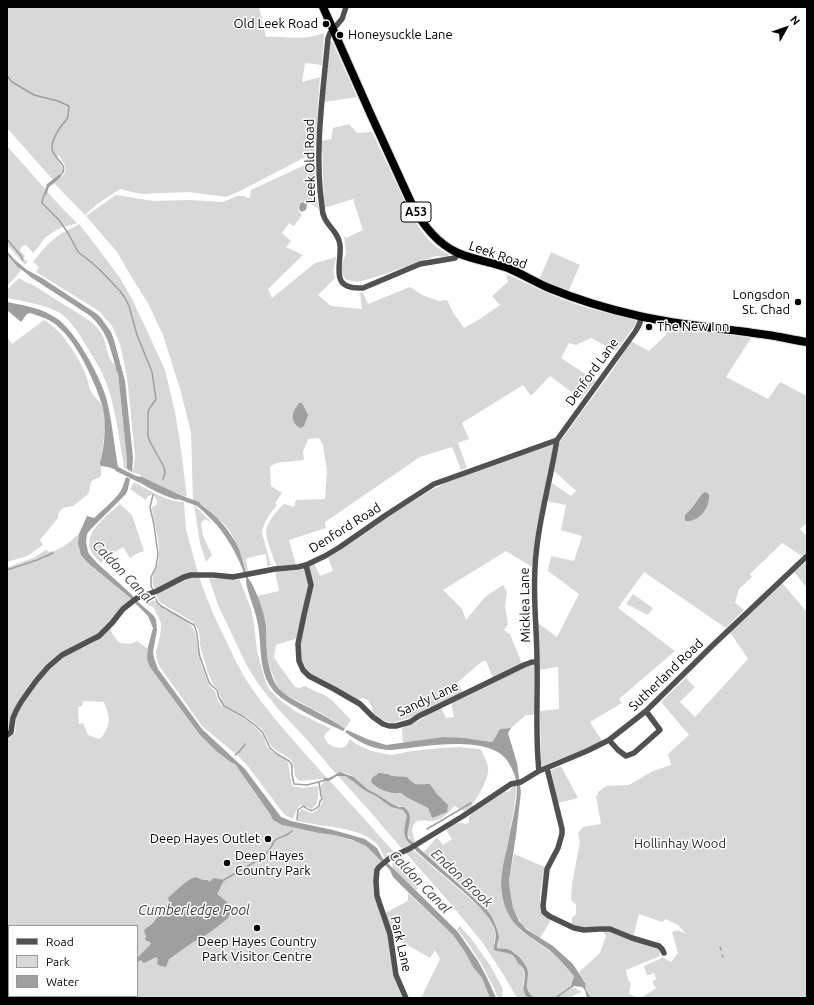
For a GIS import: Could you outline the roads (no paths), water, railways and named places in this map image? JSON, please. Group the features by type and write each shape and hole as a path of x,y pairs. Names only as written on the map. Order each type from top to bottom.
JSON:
{"highway":[{"name":"Leek Road","path":"323,7 414,209 420,220 439,242 459,253 509,268 575,298 640,316 675,324 768,335 807,342"}],"street":[{"path":"333,30 342,19 346,7"},
{"name":"Leek Old Road","path":"333,30 328,38 320,115 318,159 322,209 325,218 337,234 340,244 338,274 347,286 363,288 420,264 455,258 459,253"},
{"name":"Denford Lane","path":"557,440 635,332 641,319 640,316"},
{"name":"Denford Road","path":"7,735 11,732 13,718 16,711 36,681 48,667 62,655 99,636 123,609 134,600 157,591 184,577 196,574 233,577 306,565 340,547 434,484 557,440"},
{"name":"Micklea Lane","path":"539,771 535,568 539,528 557,440"},
{"name":"Sutherland Road","path":"377,870 388,859 407,850 514,783 521,782 539,771 587,751 608,740 646,711 807,556"},
{"name":"Sandy Lane","path":"306,565 311,585 298,644 299,661 303,670 309,676 360,704 373,717 383,724 396,726 410,722 419,716 524,665 537,662"},
{"path":"608,740 626,756 634,753 660,730 646,711"},
{"path":"547,768 562,834 558,848 547,869 543,906 544,912 574,928 584,930 610,929 658,946 664,953"},
{"name":"Park Lane","path":"377,870 377,896 390,934 396,975 406,998"}],"water":[{"path":"60,174 61,177 49,187 46,195 44,194 47,184"},
{"path":"302,202 307,204 306,210 301,212 299,209 300,203"},
{"path":"7,251 27,270 42,278 97,314 111,332 125,381 133,458 132,472 127,469 118,373 110,346 104,333 89,315 32,278 17,266 7,254"},
{"path":"7,302 35,308 55,317 70,331 79,343 94,369 106,397 118,467 123,470 122,472 101,466 100,463 104,445 105,420 101,401 84,362 74,345 62,330 46,319 30,313 27,314 21,322 7,310"},
{"path":"299,403 302,403 308,415 304,426 301,428 295,424 293,419 294,411"},
{"path":"135,476 142,477 184,497 184,499 174,499 159,493 137,481 134,478"},
{"path":"126,477 130,479 126,494 90,530 87,534 86,542 88,552 97,563 154,616 157,630 153,652 158,669 202,729 245,769 281,817 291,821 365,839 377,848 383,859 458,932 478,961 496,998 490,998 482,978 473,967 453,935 393,877 390,870 366,846 353,840 334,835 282,825 273,820 235,764 216,751 200,735 152,670 147,658 153,628 148,616 129,597 88,563 81,555 78,544 79,534 87,516 94,518 111,503 123,487"},
{"path":"705,492 709,494 706,509 699,517 690,521 685,521 685,515"},
{"path":"194,501 208,510 220,521 231,535 239,549 245,571 263,611 266,626 268,661 271,674 276,685 290,697 345,729 343,731 289,703 276,694 268,683 261,658 257,620 246,578 240,563 222,532 206,514 194,504"},
{"path":"511,728 508,733 517,763 521,792 509,881 513,908 519,921 526,929 553,946 573,964 585,983 586,990 591,998 587,998 585,990 582,987 574,986 557,998 554,998 571,986 574,976 553,953 521,930 506,910 503,900 501,879 515,808 517,787 514,774 506,759 497,751 469,744 435,745 392,750 379,749 362,743 345,732 347,730 367,739 386,745 443,737 491,742 500,729"},
{"path":"340,772 354,777 367,789 392,804 399,807 404,807 408,811 410,818 408,838 486,909 494,921 499,935 497,948 510,950 524,963 528,972 527,988 534,998 528,998 525,994 525,972 514,957 508,953 494,950 496,934 492,923 484,911 427,861 406,839 404,831 407,816 403,810 391,807 345,776 337,776 329,781 325,781 323,778 329,778"},
{"path":"379,773 407,777 415,784 430,784 448,805 447,812 432,818 428,808 401,793 389,792 381,789 371,782 372,778"},
{"name":"Cumberledge Pool","path":"195,877 208,880 209,882 214,878 224,880 217,894 227,902 231,911 228,918 206,935 193,942 169,959 166,967 157,964 158,959 156,957 144,963 141,960 138,962 138,957 151,944 145,940 146,936 144,930 152,924 168,904 168,898"},
{"path":"8,976 8,997 68,997 7,998"}],"waterway":[{"name":"Endon Brook","path":"7,76 12,82 34,95 58,101 69,106 68,118 56,133 52,144 53,151 64,168 60,176"},
{"name":"Endon Brook","path":"45,193 42,203 59,220 78,252 100,270 120,291 129,306 137,335 152,372 156,399 148,413 148,436 164,467 165,473 163,479"},
{"path":"7,239 23,260"},
{"name":"Caldon Canal","path":"117,469 139,480"},
{"name":"Endon Brook","path":"153,495 150,507 158,554 156,567 151,577 151,586 153,590"},
{"path":"179,497 198,504"},
{"path":"7,570 53,553"},
{"name":"Endon Brook","path":"154,594 157,602 161,606 194,625 197,632 200,657 209,682 217,690 219,698 224,706 255,725 263,733 270,748 289,761 292,765 294,784 307,785 326,780"},
{"path":"235,755 245,744"},
{"path":"297,820 298,810 303,806 309,810 314,810 319,806 322,799 319,783"},
{"path":"427,829 471,803"},
{"path":"222,881 260,859 266,854 274,841 292,831"}],"place":[{"name":"Old Leek Road","path":"326,24"},
{"name":"Honeysuckle Lane","path":"340,35"},
{"name":"Longsdon St. Chad","path":"798,302"},
{"name":"The New Inn","path":"649,327"},
{"name":"Deep Hayes Outlet","path":"268,839"},
{"name":"Deep Hayes Country Park","path":"227,863"},
{"name":"Deep Hayes Country Park Visitor Centre","path":"257,928"}],"park label":[{"name":"Hollinhay Wood","path":"680,844"}]}
